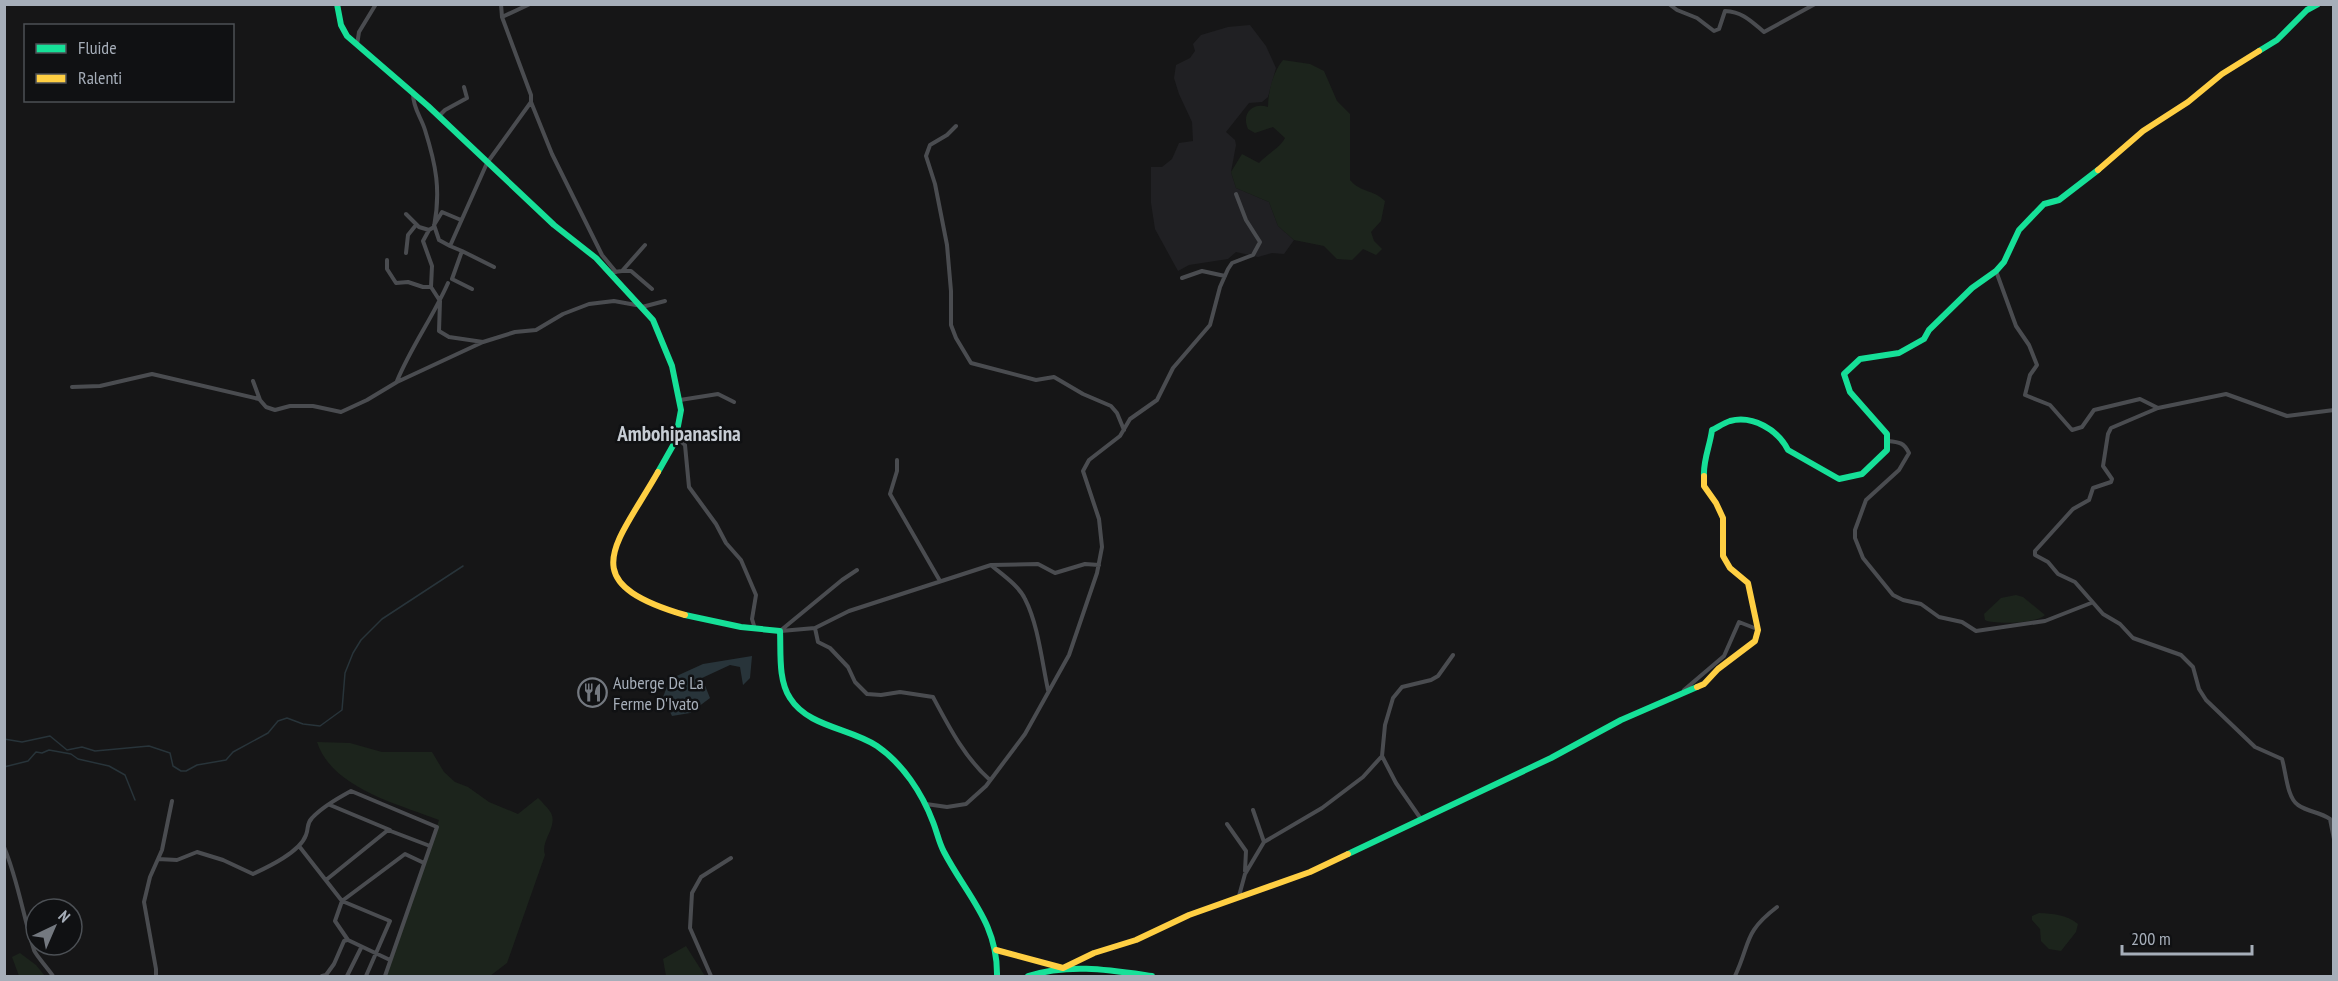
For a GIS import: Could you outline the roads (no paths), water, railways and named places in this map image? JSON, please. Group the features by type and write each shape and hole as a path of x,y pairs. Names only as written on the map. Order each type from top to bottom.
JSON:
{"street":[{"path":"337,4 341,25 347,36 439,116 554,225 613,272 631,271 652,289"},
{"path":"357,46 359,32 376,4"},
{"path":"501,4 502,17 531,95 531,102 552,154 602,255 639,306 652,319 669,357 680,400 680,425 676,437 613,550 611,567 615,579 636,597 656,608 756,630 780,631 815,628 849,611 991,565 1038,564 1055,573 1085,564 1099,565"},
{"path":"502,17 530,4"},
{"path":"1669,4 1697,18 1714,31 1719,29 1725,11 1736,11 1746,16 1764,32 1815,4"},
{"path":"1678,693 1704,684 1718,669 1755,641 1758,630 1748,584 1730,568 1724,556 1723,518 1704,486 1703,463 1710,445 1712,430 1729,421 1741,420 1762,424 1785,442 1788,450 1839,479 1862,474 1887,450 1888,441 1887,434 1845,384 1844,374 1851,366 1860,359 1899,353 1924,339 1929,330 1972,288 1996,271 2004,262 2019,230 2044,204 2059,200 2084,183 2143,131 2188,102 2222,74 2277,40 2307,10 2318,4"},
{"path":"439,116 445,110 467,98 464,87"},
{"path":"413,94 413,103 425,128 437,171 437,208 434,225 439,240 494,267"},
{"path":"450,246 487,163 531,102"},
{"path":"956,126 930,145 926,156 935,184 947,245 951,325 962,351 971,363 1036,380 1054,376 1083,394 1111,406 1117,413 1124,430"},
{"path":"926,804 947,807 966,804 990,780 1025,734 1069,655 1099,565 1102,547 1100,519 1083,471 1089,460 1106,449 1124,430 1130,419 1157,400 1173,368 1210,325 1225,276 1232,263 1253,255 1260,242 1246,220 1236,194"},
{"path":"461,220 442,212 423,241 432,266 431,286 440,302 440,331 449,337 483,342"},
{"path":"406,214 419,228 429,230"},
{"path":"406,253 408,235 416,224"},
{"path":"622,271 645,245"},
{"path":"462,251 452,275 453,279 472,289"},
{"path":"387,260 387,269 396,283 408,282 423,287 431,286"},
{"path":"1182,278 1202,271 1225,276"},
{"path":"1996,271 2016,326 2029,345 2037,365 2030,375 2025,395 2050,405 2072,430 2082,427 2094,410 2140,399 2158,408"},
{"path":"397,382 406,360 448,284"},
{"path":"253,381 260,400 266,407 275,410 290,406 313,406 341,412 397,382 483,342 515,332 536,330 563,314 589,304 614,301 639,306 665,301"},
{"path":"72,387 100,386 152,374 260,400"},
{"path":"680,400 718,394 734,402"},
{"path":"2334,410 2287,416 2226,394 2158,408 2111,428 2103,466 2112,479 2111,483 2094,488 2089,500 2073,510 2035,551 2035,555 2048,562 2058,574 2076,582 2091,603 2103,614 2120,624 2133,638 2181,656 2193,667 2199,689 2206,700 2255,747 2282,759 2292,798 2297,805 2321,813 2330,819 2334,839"},
{"path":"676,437 685,445 689,487 716,524 726,543 741,560 756,595 752,619 756,630"},
{"path":"1888,441 1900,442 1905,445 1909,453 1899,470 1866,500 1855,530 1855,538 1863,558 1893,596 1921,604 1938,617 1962,622 1976,631 2045,621 2091,603"},
{"path":"897,460 897,471 890,494 940,581"},
{"path":"991,565 1025,598 1033,620 1048,690"},
{"path":"780,631 857,570"},
{"path":"996,950 1064,968 1095,953 1136,940 1190,915 1310,872 1551,758 1621,720 1678,693 1693,684 1724,656 1739,622 1758,630"},
{"path":"815,628 818,642 830,648 848,667 855,682 867,694 881,695 900,692 933,697 947,724 976,767 990,780"},
{"path":"780,631 783,675 790,699 804,712 875,744 911,780 926,804 942,851 970,893 996,950 997,976"},
{"path":"1421,819 1396,783 1382,756 1385,725 1393,698 1402,687 1438,676 1453,655"},
{"path":"1245,874 1264,842 1322,808 1363,777 1382,756"},
{"path":"158,859 177,860 198,852 223,860 253,874 271,866 299,846 307,835 307,824 313,816 351,791 437,827 385,976"},
{"path":"156,976 144,902 150,877 162,850 172,801"},
{"path":"330,804 430,846"},
{"path":"1252,810 1264,842"},
{"path":"1227,824 1246,851 1245,874 1239,896"},
{"path":"326,880 390,830"},
{"path":"299,846 342,901 390,921 366,976"},
{"path":"4,847 12,866 19,900 33,939 34,953 45,963 53,976"},
{"path":"390,960 348,940 335,921 342,901 405,854 424,863"},
{"path":"711,976 690,928 692,893 701,877 731,858"},
{"path":"1735,976 1750,932 1776,907"},
{"path":"322,976 330,971 344,941 348,940"},
{"path":"347,976 361,948"},
{"path":"1028,976 1064,968 1087,968 1152,976"}],"waterway":[{"path":"4,739 22,742 50,736 67,750 82,747 95,751 149,746 170,753 173,766 186,771 197,765 226,760 233,752 268,733 278,721 287,718 303,724 320,726 342,710 345,673 361,640 382,619 463,566"},
{"path":"4,767 28,761 36,752 42,753 49,750 71,754 78,759 109,766 125,775 135,800"}],"place":[{"name":"Auberge De La Ferme D'Ivato","path":"592,693"}],"district":[{"name":"Ambohipanasina","path":"679,434"}]}
